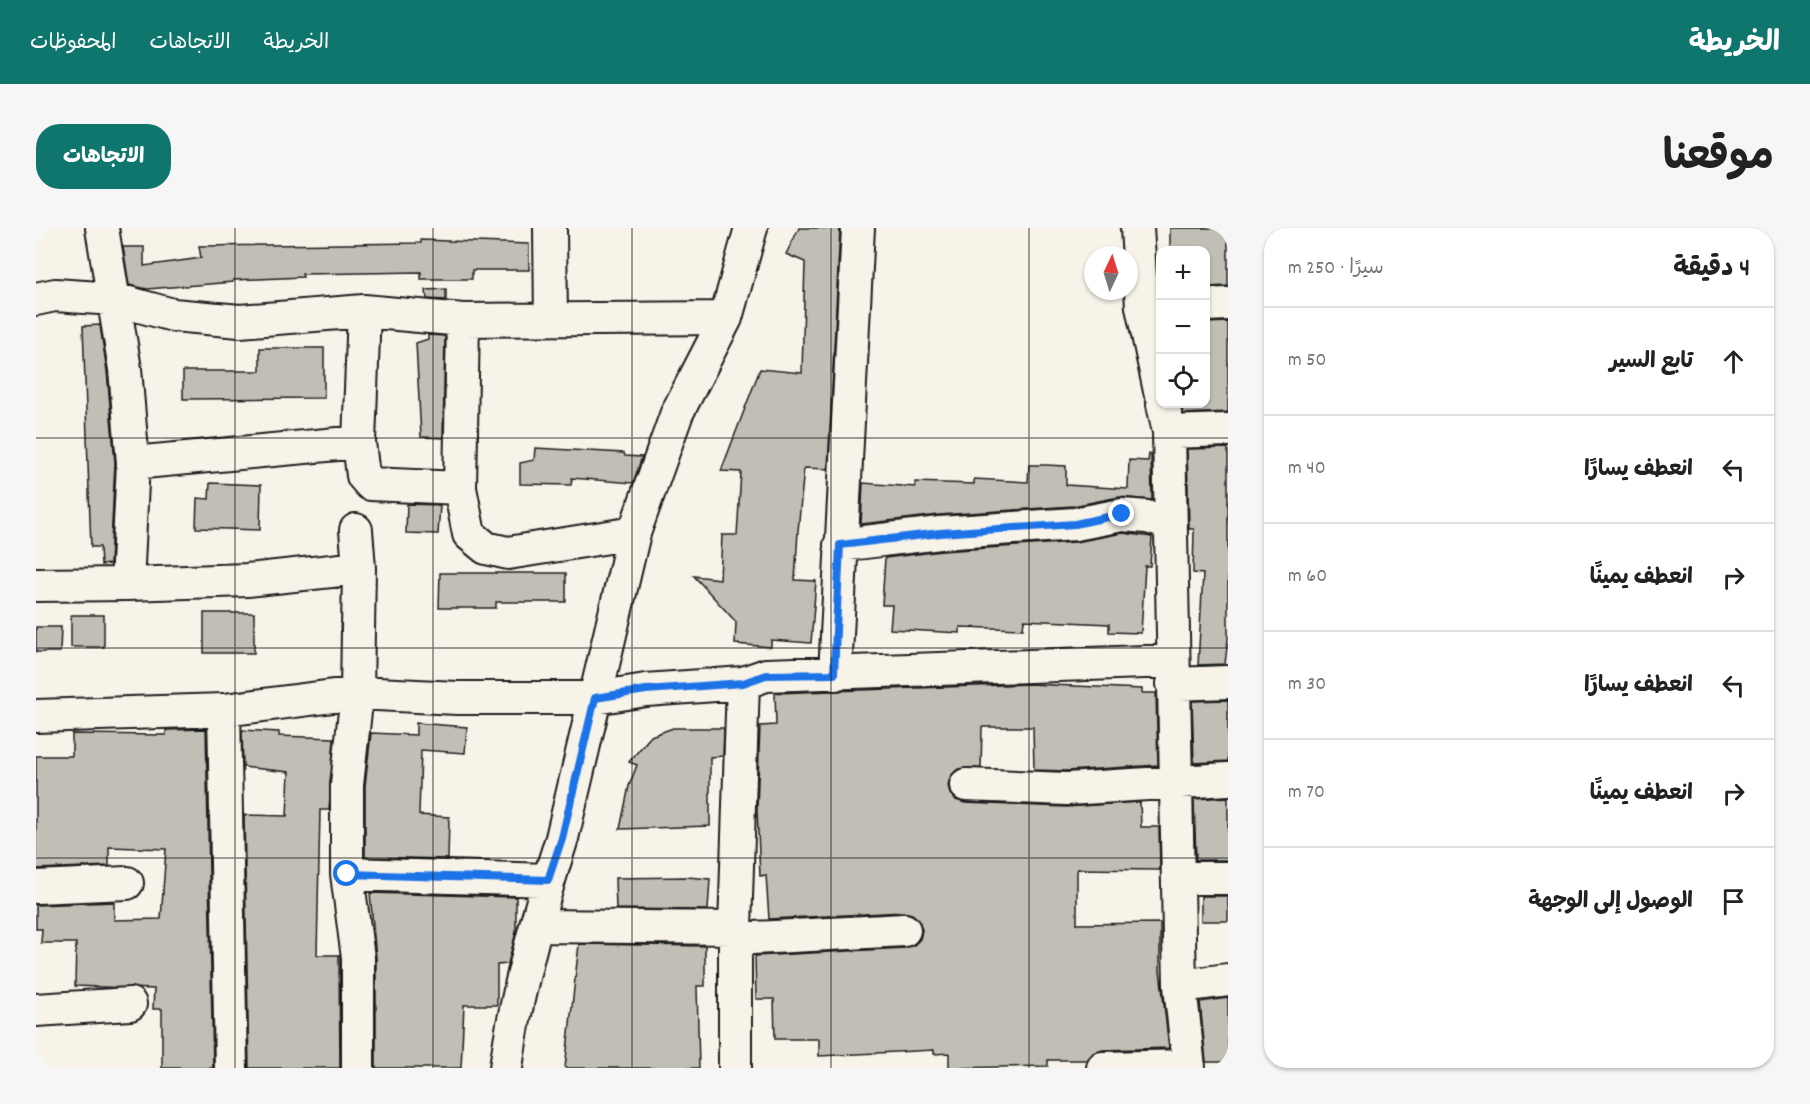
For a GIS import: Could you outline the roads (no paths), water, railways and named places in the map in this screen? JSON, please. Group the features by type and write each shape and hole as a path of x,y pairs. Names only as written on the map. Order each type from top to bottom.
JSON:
{"street":[{"path":"102,228 125,369 133,463 127,584"},
{"path":"550,228 551,319"},
{"path":"506,1068 510,1040 548,880 562,838 634,533 677,413 726,318 751,228"},
{"path":"834,674 858,228"},
{"path":"1137,228 1151,306 1157,354"},
{"path":"36,299 55,295 114,299 173,315 240,321 364,311 463,320 726,318"},
{"path":"1210,305 1228,304"},
{"path":"364,311 359,442 363,476 370,484 460,488"},
{"path":"463,320 460,488 469,534 486,548 508,553 634,533"},
{"path":"1103,1068 1189,1067 1180,986 1171,524 1166,418 1228,430"},
{"path":"133,463 359,442"},
{"path":"840,545 940,533 1075,524 1122,514 1171,524"},
{"path":"356,530 359,568 357,693 347,784 347,874 358,958 358,1068"},
{"path":"36,585 247,580 359,568"},
{"path":"36,716 224,710 357,693 457,698 595,698 646,690 743,683 766,675 1173,673 1228,682"},
{"path":"735,1068 735,933 743,683"},
{"path":"224,710 231,1068"},
{"path":"966,785 1067,789 1177,784 1228,779"},
{"path":"347,874 548,880"},
{"path":"1179,878 1228,878"},
{"path":"36,886 127,884"},
{"path":"538,926 735,933 904,930"},
{"path":"1180,986 1228,980"},
{"path":"36,1010 130,1004"}]}
